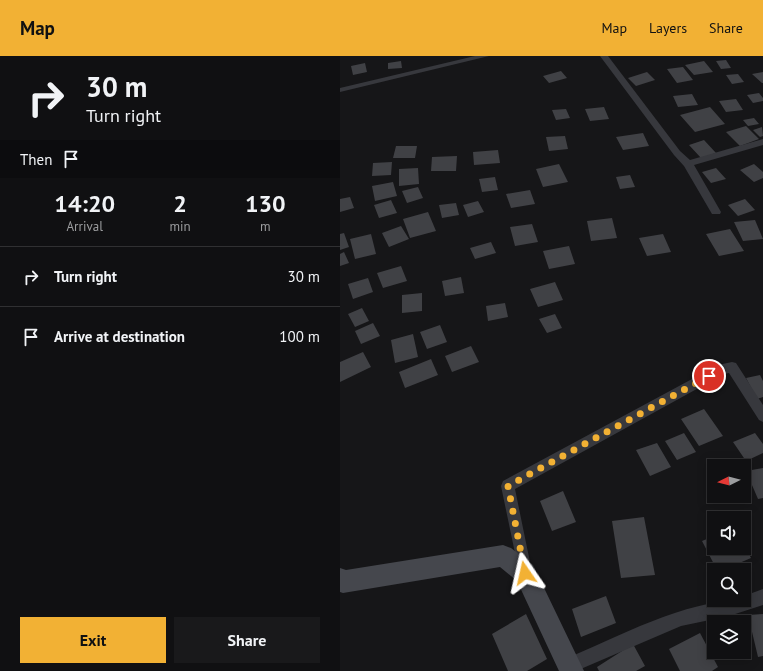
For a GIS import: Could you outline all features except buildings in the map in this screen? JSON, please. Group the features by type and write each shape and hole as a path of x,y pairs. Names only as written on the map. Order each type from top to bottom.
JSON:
{"street":[{"path":"340,90 485,56"},
{"path":"604,56 677,153 688,164 716,212"},
{"path":"688,164 763,142"},
{"path":"763,416 732,367 722,369 508,486 525,573 571,668 680,618 729,608 763,597"},
{"path":"340,579 343,582 503,556 525,573"}],"route":[{"path":"525,573 508,486 709,376"}]}
